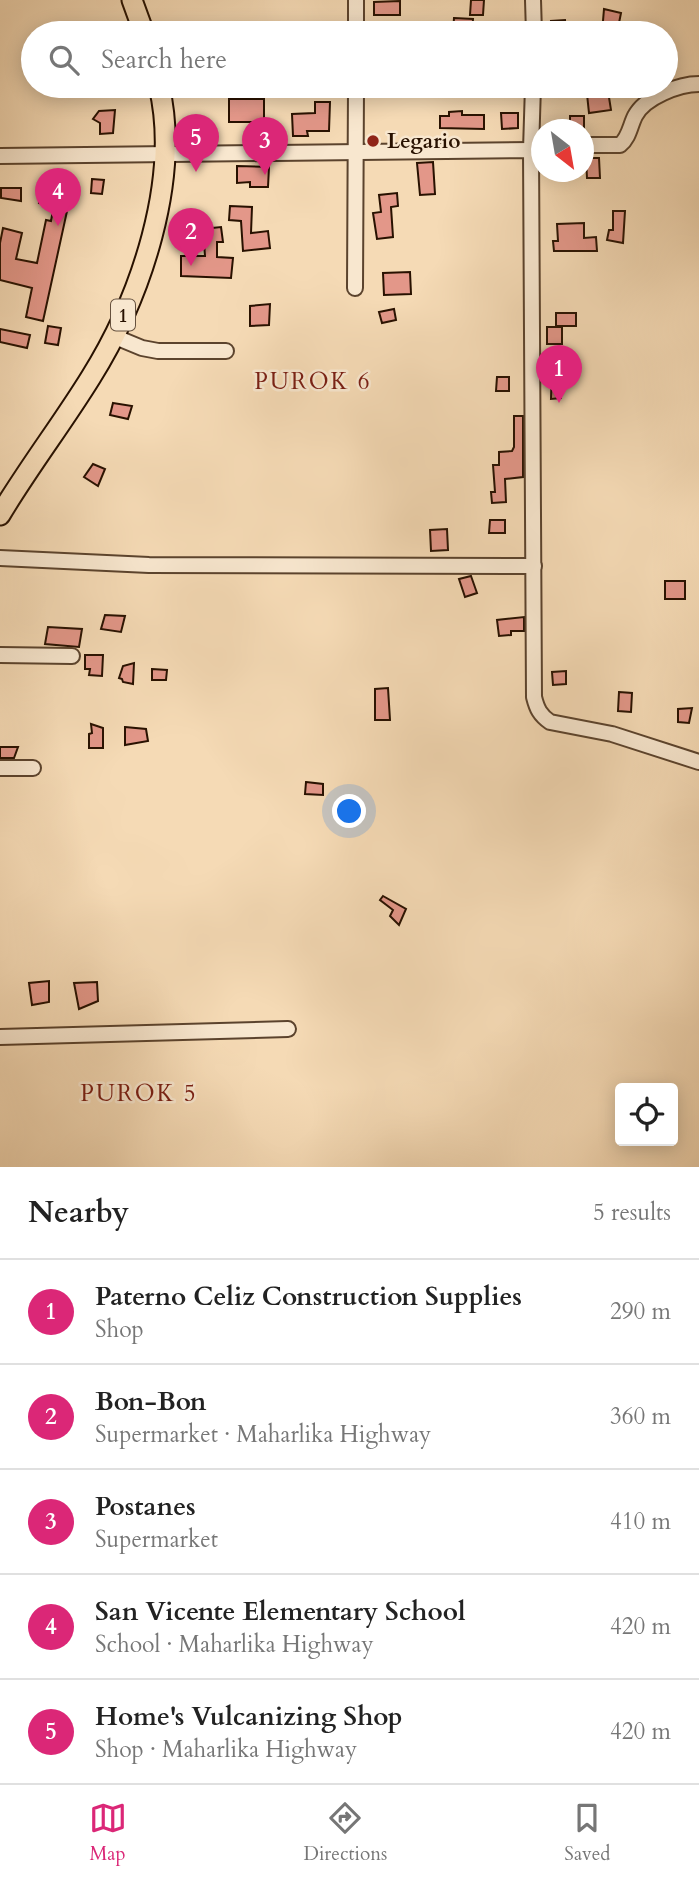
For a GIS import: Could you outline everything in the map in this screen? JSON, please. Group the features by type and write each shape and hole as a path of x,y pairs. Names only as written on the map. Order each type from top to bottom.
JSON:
{"highway":[{"path":"132,0 140,21"},
{"name":"1","path":"0,515 93,375 135,284 155,224 162,191 164,123 161,98"}],"street":[{"path":"356,0 356,21"},
{"path":"533,0 534,21"},
{"path":"678,89 699,84"},
{"path":"355,288 356,98"},
{"path":"533,98 534,119"},
{"path":"594,145 620,145 626,139 640,108 656,98"},
{"path":"0,156 531,146"},
{"path":"535,182 534,697 542,717 550,723 612,734 699,762"},
{"path":"113,336 142,348 158,351 226,351"},
{"path":"0,558 149,565 534,566"},
{"path":"0,655 72,656"},
{"path":"0,768 33,768"},
{"path":"0,1037 288,1029"}],"building":[{"path":"471,0 484,0 483,15 470,15"},
{"path":"400,1 400,15 374,15 374,2"},
{"path":"604,9 621,13 619,21 603,21"},
{"path":"454,18 473,19 473,21 454,21"},
{"path":"587,98 609,98 611,110 589,113"},
{"path":"229,99 264,99 264,122 229,122"},
{"path":"315,102 330,102 329,131 307,131 308,136 293,136 292,114 315,113"},
{"path":"115,110 113,133 100,134 100,123 93,119 99,111"},
{"path":"462,111 462,115 484,115 484,129 440,128 440,116"},
{"path":"501,113 518,113 518,128 502,129"},
{"path":"570,116 584,116 584,119 570,119"},
{"path":"594,158 599,158 600,178 594,178"},
{"path":"433,162 435,194 420,195 417,163"},
{"path":"237,166 269,167 268,187 250,187 250,182 237,183"},
{"path":"92,179 104,180 102,194 91,193"},
{"path":"41,187 54,189 52,204 39,203"},
{"path":"1,188 21,188 21,201 1,198"},
{"path":"397,193 398,206 391,207 393,237 377,239 373,213 381,212 379,195"},
{"path":"55,199 69,202 43,321 26,317 32,288 0,280 0,243 3,228 22,233 16,259 37,263 46,220 51,221"},
{"path":"230,206 252,207 251,233 268,231 270,248 243,251 241,221 229,220"},
{"path":"613,211 625,211 623,243 607,240 609,230 613,230"},
{"path":"584,223 584,238 596,237 597,251 554,251 553,241 558,241 557,224"},
{"path":"221,227 223,242 217,242 217,257 233,258 231,278 181,276 181,256 205,256 203,229"},
{"path":"410,272 411,294 384,295 383,273"},
{"path":"270,304 269,325 250,326 250,306"},
{"path":"394,309 396,320 382,323 379,312"},
{"path":"556,313 576,313 576,326 556,326"},
{"path":"48,326 61,328 58,345 45,343"},
{"path":"547,327 562,327 562,344 547,344"},
{"path":"0,329 30,335 27,348 0,342"},
{"path":"552,367 575,368 574,383 560,382 561,398 551,399"},
{"path":"497,377 509,377 509,391 496,391"},
{"path":"113,403 132,406 128,419 110,415"},
{"path":"514,416 523,416 523,477 505,479 506,502 492,503 491,492 495,492 493,465 499,465 499,452 512,451 514,447"},
{"path":"93,464 105,469 98,486 84,477"},
{"path":"490,520 505,520 505,533 489,533"},
{"path":"447,529 448,550 431,551 430,530"},
{"path":"471,576 477,593 465,597 459,579"},
{"path":"665,581 685,581 685,599 665,599"},
{"path":"105,615 125,616 121,632 101,629"},
{"path":"524,617 524,631 511,631 511,635 499,636 497,620"},
{"path":"48,627 82,629 79,647 45,644"},
{"path":"85,655 103,655 102,676 89,675 90,669 85,669"},
{"path":"134,663 133,684 123,682 119,678 123,666"},
{"path":"152,669 167,670 166,680 152,680"},
{"path":"566,671 566,684 553,685 552,672"},
{"path":"388,688 390,720 375,720 375,689"},
{"path":"619,692 632,693 631,712 618,711"},
{"path":"692,708 689,723 678,722 678,709"},
{"path":"91,724 103,728 103,748 89,748"},
{"path":"125,727 146,729 148,741 125,745"},
{"path":"0,747 18,747 14,758 0,758"},
{"path":"306,782 323,784 323,795 305,794"},
{"path":"383,896 406,909 399,925 390,916 393,910 380,900"},
{"path":"49,981 49,1002 32,1005 29,983"},
{"path":"97,982 98,1001 79,1009 74,983"}],"place":[{"name":"Legario","path":"373,141"},
{"name":"Home's Vulcanizing Shop","path":"196,172"},
{"name":"Postanes","path":"265,175"},
{"name":"San Vicente Elementary School","path":"58,226"},
{"name":"Bon-Bon","path":"191,266"},
{"name":"Paterno Celiz Construction Supplies","path":"559,403"}],"district":[{"name":"PUROK 6","path":"313,381"},
{"name":"PUROK 5","path":"139,1093"}]}
